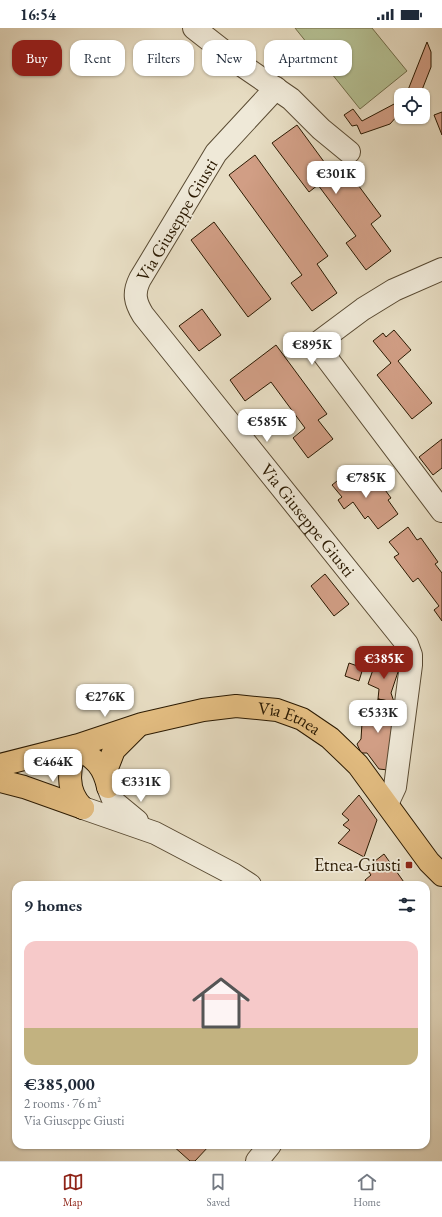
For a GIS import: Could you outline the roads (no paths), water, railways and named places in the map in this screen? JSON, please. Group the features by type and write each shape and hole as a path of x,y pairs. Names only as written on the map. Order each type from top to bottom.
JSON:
{"main road":[{"name":"Via Etnea","path":"0,766 76,746 142,724 203,710 236,706 277,710 302,719 330,738 358,765 429,862 442,875"},
{"path":"107,780 114,750 123,739 142,724"},
{"path":"83,808 76,801 70,786 71,761 76,746 98,762 107,780"},
{"path":"0,781 24,787 83,808"}],"street":[{"path":"194,28 240,64 291,99 321,129 349,152"},
{"name":"Via Giuseppe Giusti","path":"276,88 216,153 140,279 136,288 135,298 143,315 406,644 411,655 411,665 395,787 386,804"},
{"path":"440,505 316,344 363,309 394,290 442,269"},
{"path":"107,780 114,802 127,814 155,833 244,881"},
{"path":"83,808 155,833"},
{"path":"257,1161 267,1149"}],"place":[{"name":"Etnea-Giusti","path":"409,865"}]}
